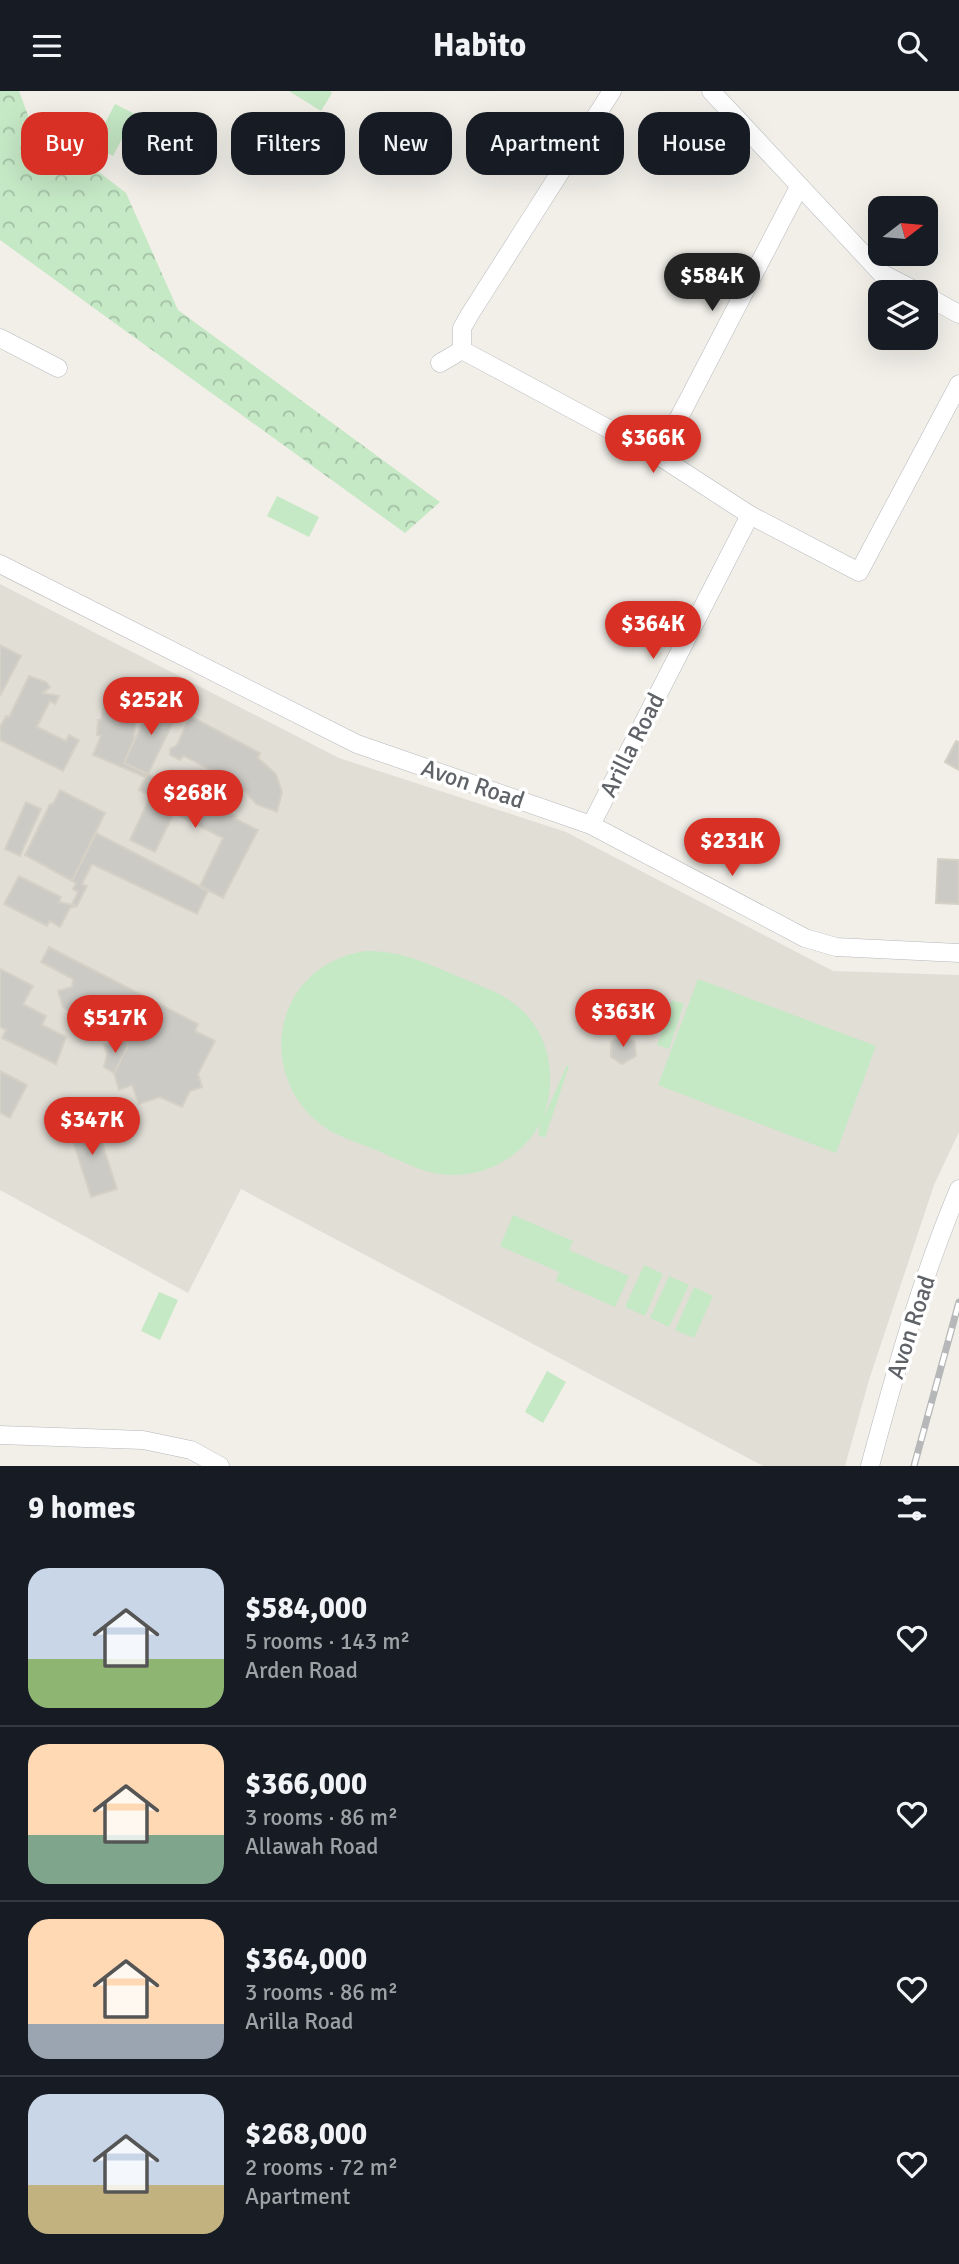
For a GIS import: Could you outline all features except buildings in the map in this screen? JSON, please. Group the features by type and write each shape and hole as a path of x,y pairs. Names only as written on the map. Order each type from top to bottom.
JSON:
{"street":[{"path":"462,350 462,328 470,314 612,91"},
{"path":"711,91 881,273 895,280"},
{"path":"659,456 799,187"},
{"path":"938,303 959,314"},
{"path":"0,338 58,368"},
{"path":"440,363 462,350"},
{"path":"462,350 659,456 750,515 859,572 959,384"},
{"name":"Arilla Road","path":"591,825 750,515"},
{"name":"Avon Road","path":"0,564 357,744 591,825 805,938 836,947 959,953"},
{"name":"Avon Road","path":"870,1466 925,1283 959,1189"},
{"path":"0,1435 143,1440 191,1450 220,1466"}],"shaded area":[{"path":"0,584 339,758 566,832 833,971 959,975 959,1132 934,1185 869,1380 845,1466 763,1466 241,1189 188,1293 0,1190"}],"green space":[{"path":"0,91 19,91 27,112 21,112 21,175 103,175 126,193 178,310 440,502 405,533 0,240"},
{"path":"289,91 330,91 332,93 321,111"},
{"path":"115,104 131,112 122,112 122,139 113,156 108,154 108,117"},
{"path":"277,496 319,517 309,537 267,516"},
{"path":"366,951 402,955 423,962 494,992 521,1009 541,1036 547,1052 550,1085 543,1119 567,1065 569,1066 545,1138 538,1135 540,1124 531,1138 506,1160 476,1172 443,1174 420,1169 342,1137 323,1126 310,1114 290,1086 284,1070 282,1036 285,1019 297,992 313,975 342,957"},
{"path":"698,979 876,1046 836,1153 658,1085"},
{"path":"672,1000 684,1004 669,1049 657,1045"},
{"path":"513,1215 573,1241 569,1250 629,1276 615,1307 556,1281 559,1272 500,1246"},
{"path":"644,1265 663,1274 645,1316 625,1307"},
{"path":"669,1276 689,1285 669,1327 650,1318"},
{"path":"694,1287 713,1296 694,1338 675,1330"},
{"path":"159,1292 178,1300 160,1340 141,1331"},
{"path":"547,1371 566,1382 543,1423 525,1412"}],"railway":[{"path":"914,1466 959,1302"}]}
